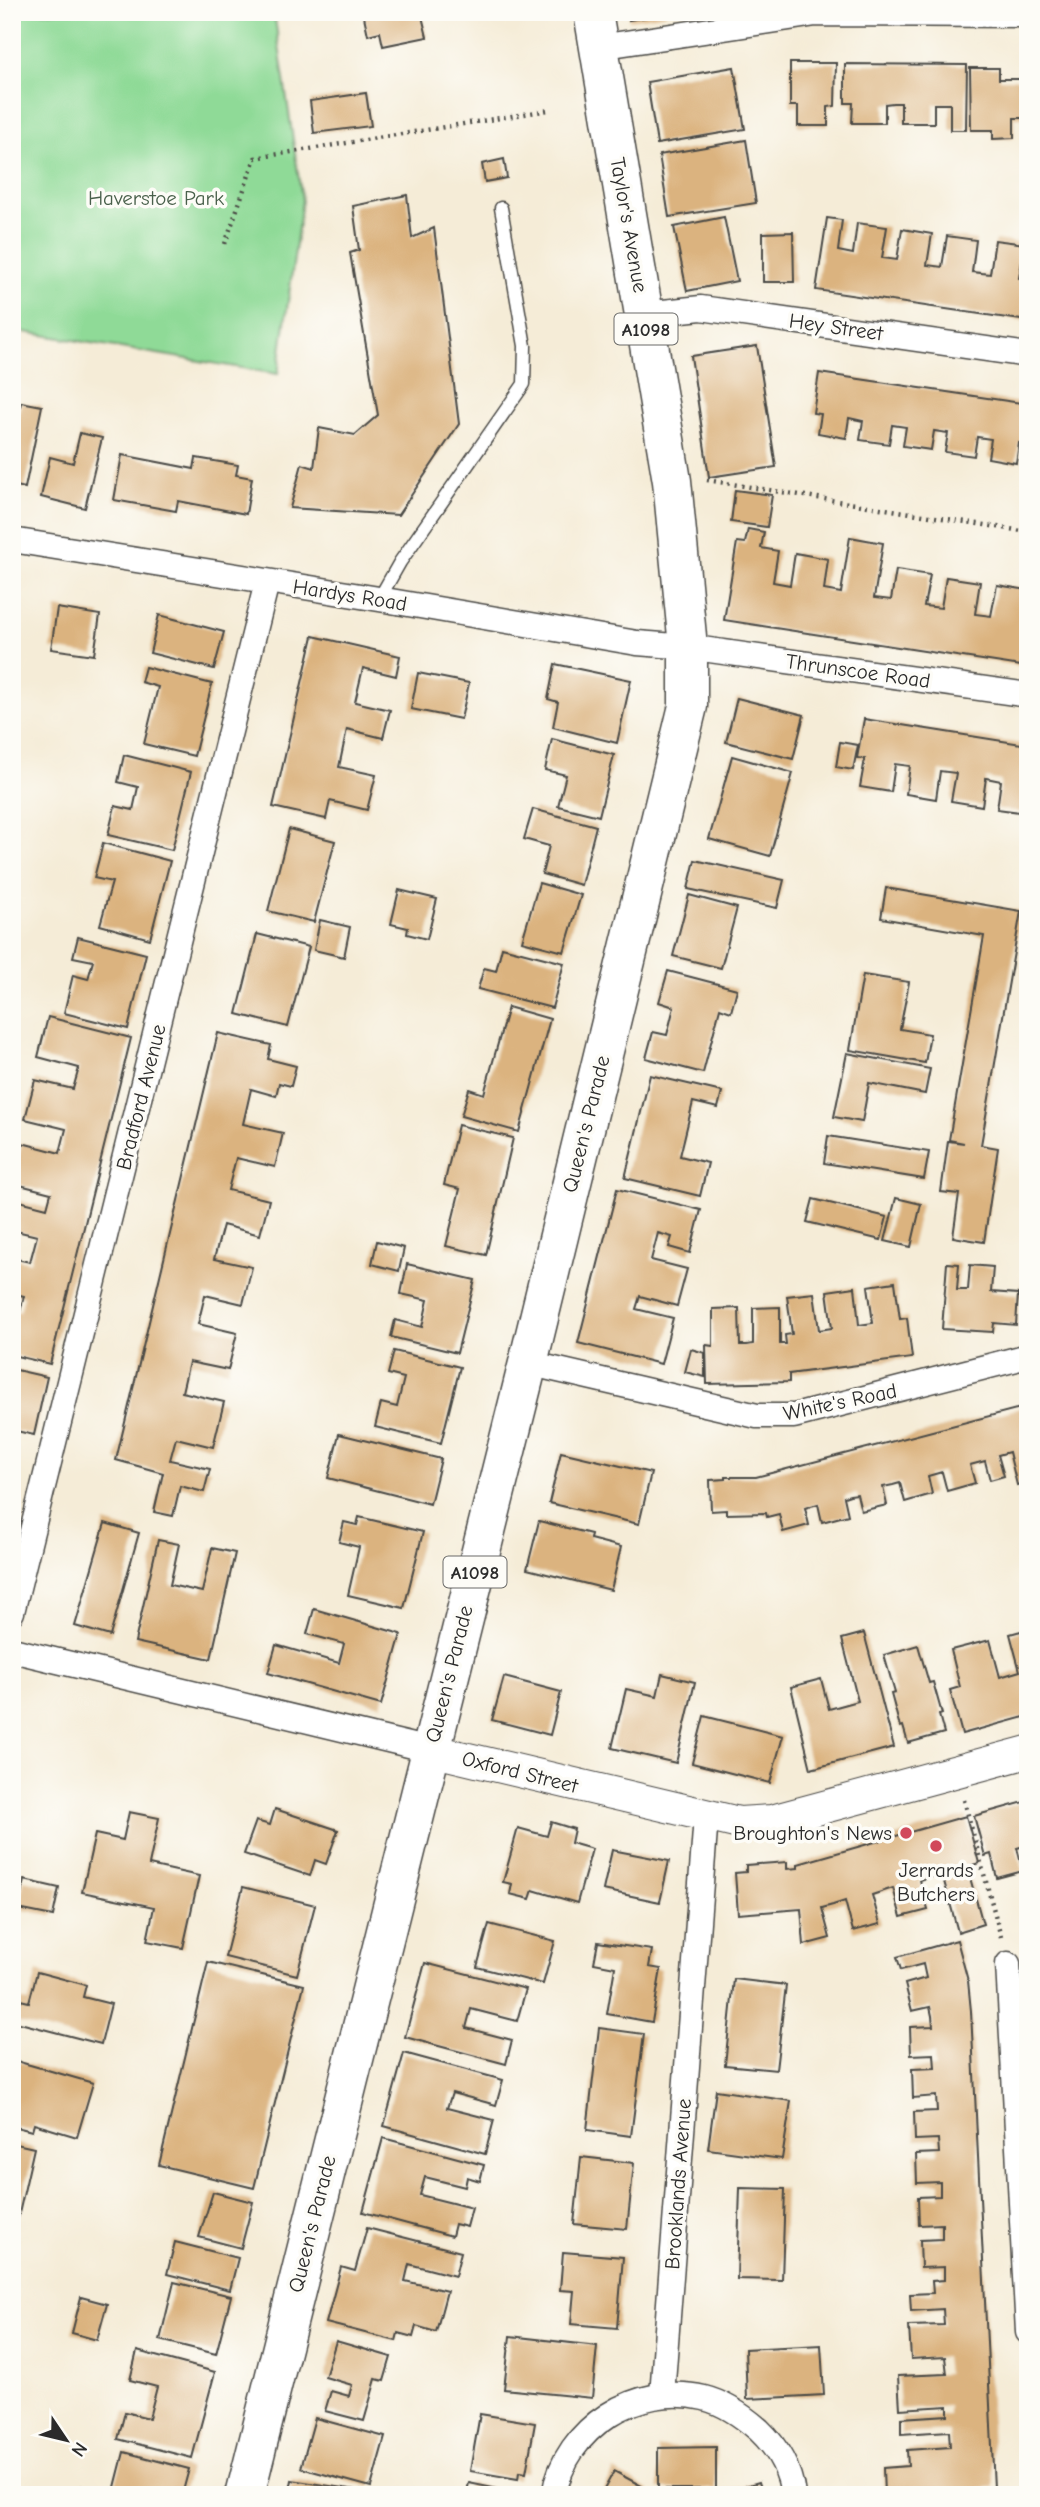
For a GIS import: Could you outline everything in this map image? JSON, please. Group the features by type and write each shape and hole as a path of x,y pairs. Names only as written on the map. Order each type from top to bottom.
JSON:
{"main road":[{"name":"Taylor's Avenue","path":"596,30 672,481 688,647"},
{"name":"Queen's Parade","path":"245,2495 528,1363 688,706 688,647"}],"street":[{"path":"596,30 816,14 1028,16"},
{"name":"Hey Street","path":"644,314 701,309 1028,355"},
{"name":"Hardys Road","path":"12,540 637,643 688,647"},
{"name":"Bradford Avenue","path":"12,1612 267,582"},
{"name":"Thrunscoe Road","path":"688,647 1028,695"},
{"name":"White's Road","path":"528,1363 757,1416 794,1416 1028,1356"},
{"name":"Oxford Street","path":"12,1650 739,1823 772,1821 1028,1752"},
{"name":"Brooklands Avenue","path":"662,2395 706,1817"},
{"path":"1008,1964 1028,2332"},
{"path":"554,2495 557,2481 572,2449 596,2422 627,2404 662,2395 704,2398 742,2414 772,2443 791,2480 793,2495"}],"lane":[{"path":"379,599 407,551 524,384 525,346 501,208"}],"path":[{"path":"225,244 255,159 548,110"},
{"path":"672,481 704,480 1028,532"},
{"path":"957,1772 1008,1964"}],"green space":[{"name":"Haverstoe Park","path":"12,12 274,12 302,200 278,374 12,330"}],"building":[{"path":"363,12 421,12 427,37 383,46 380,32 368,35"},
{"path":"628,12 666,12 666,14 629,20"},
{"path":"790,63 836,63 835,106 828,107 828,126 798,126 798,106 790,106"},
{"path":"845,64 967,65 966,130 950,130 950,104 934,104 934,123 901,123 901,103 893,103 885,104 885,123 852,123 853,103 845,103"},
{"path":"734,67 745,129 657,144 647,82"},
{"path":"970,68 999,68 999,79 1028,79 1028,118 1014,118 1014,138 993,139 993,130 971,130"},
{"path":"366,93 371,126 314,133 310,101"},
{"path":"746,140 756,203 669,217 659,155"},
{"path":"504,159 507,178 485,182 482,164"},
{"path":"407,195 412,238 434,228 459,424 398,515 290,508 302,464 314,468 319,428 355,435 378,415 350,253 359,250 353,206"},
{"path":"724,217 737,281 687,291 674,227"},
{"path":"827,218 842,220 838,251 853,254 857,223 887,227 882,258 897,260 902,229 932,234 927,265 942,267 947,236 976,240 972,272 990,274 995,240 1025,244 1019,278 1028,280 1028,321 816,290"},
{"path":"793,232 794,282 763,282 763,233"},
{"path":"757,346 776,467 709,477 691,356"},
{"path":"819,373 1028,404 1028,445 1019,443 1016,463 988,458 991,439 977,437 974,456 945,452 948,433 934,431 931,450 903,446 906,427 892,425 889,444 860,440 863,421 849,418 846,438 818,433 821,414 813,413"},
{"path":"21,402 42,406 25,488 12,485 12,446"},
{"path":"80,433 102,438 85,508 41,497 50,457 73,463"},
{"path":"122,455 194,469 196,458 238,465 236,475 252,478 246,514 178,501 176,511 114,500"},
{"path":"735,490 772,495 767,527 731,522"},
{"path":"748,529 764,532 761,548 778,551 773,582 790,585 795,553 828,559 824,590 841,593 850,537 883,543 874,598 891,600 896,570 930,575 924,606 941,608 946,577 980,582 975,614 991,616 997,585 1028,590 1025,621 1028,622 1028,667 724,620 737,542 745,543"},
{"path":"57,608 100,615 94,655 51,649"},
{"path":"159,615 224,632 214,669 150,653"},
{"path":"313,636 400,656 396,676 363,668 355,702 390,710 383,738 347,729 339,767 376,775 367,810 330,801 326,819 273,807"},
{"path":"555,664 631,680 617,743 553,727 558,702 548,699"},
{"path":"145,667 212,684 194,756 144,744 158,687 141,682"},
{"path":"418,673 469,683 461,719 411,709"},
{"path":"737,698 804,715 793,759 726,742"},
{"path":"864,719 1028,745 1027,813 997,809 1001,781 986,778 982,806 951,801 956,773 940,771 936,799 906,794 910,766 895,764 891,792 860,787 865,759 857,758"},
{"path":"552,739 614,755 599,816 558,806 566,775 545,770"},
{"path":"840,742 858,745 853,770 836,767"},
{"path":"124,755 191,772 172,850 108,835 115,806 133,810 138,787 118,782"},
{"path":"732,756 793,773 770,856 709,839"},
{"path":"533,809 596,826 581,885 542,874 549,846 524,839"},
{"path":"289,829 335,841 314,922 268,911"},
{"path":"103,843 170,861 150,939 100,925 112,882 94,878"},
{"path":"695,860 784,880 777,908 688,889"},
{"path":"539,883 581,895 564,952 522,941"},
{"path":"886,888 1021,911 981,1145 998,1148 984,1242 953,1237 959,1194 941,1192 948,1141 964,1143 949,1140 984,936 881,918"},
{"path":"399,890 437,899 427,939 407,934 408,928 391,924"},
{"path":"689,895 737,908 721,968 673,956"},
{"path":"320,920 350,927 344,957 314,950"},
{"path":"257,934 309,947 288,1027 237,1014"},
{"path":"78,937 146,954 128,1029 64,1013 73,975 88,979 93,961 73,957"},
{"path":"502,947 564,963 552,1008 478,989 484,968 496,971"},
{"path":"668,971 737,989 731,1012 720,1008 703,1073 646,1058 653,1032 667,1035 674,1007 659,1002"},
{"path":"863,975 909,982 900,1029 930,1034 925,1063 850,1050"},
{"path":"508,1007 550,1019 519,1132 461,1116 469,1089 484,1094"},
{"path":"48,1017 131,1038 50,1364 12,1355 12,1310 20,1312 24,1296 12,1293 12,1258 30,1262 37,1236 12,1230 12,1199 47,1208 51,1193 12,1183 22,1143 60,1153 66,1129 25,1119 35,1080 73,1089 79,1068 38,1057"},
{"path":"218,1033 271,1045 268,1059 296,1066 291,1086 279,1083 276,1096 251,1089 243,1124 283,1133 275,1167 236,1158 228,1190 269,1200 260,1235 223,1225 214,1259 252,1267 243,1304 205,1295 198,1324 237,1333 228,1370 189,1362 182,1392 224,1402 213,1447 176,1438 170,1460 210,1469 204,1492 180,1486 173,1516 154,1512 163,1473 116,1460"},
{"path":"847,1053 930,1069 925,1094 869,1083 862,1122 834,1117"},
{"path":"650,1075 722,1092 718,1108 693,1102 680,1156 708,1163 700,1196 625,1178"},
{"path":"458,1125 513,1138 486,1255 446,1246 460,1189 444,1185"},
{"path":"828,1136 929,1152 924,1179 824,1163"},
{"path":"617,1189 701,1210 690,1253 669,1247 672,1237 658,1233 651,1260 687,1269 677,1306 640,1296 636,1309 673,1318 661,1364 578,1343"},
{"path":"896,1198 921,1204 911,1247 885,1241"},
{"path":"813,1199 887,1217 881,1240 807,1222"},
{"path":"377,1241 404,1248 399,1271 372,1264"},
{"path":"947,1263 959,1264 957,1290 968,1290 970,1265 993,1267 991,1292 1018,1294 1016,1325 994,1323 993,1332 942,1329"},
{"path":"407,1264 475,1280 457,1353 391,1337 395,1320 422,1327 428,1300 401,1294"},
{"path":"1024,1271 1028,1271 1028,1298 1019,1297"},
{"path":"895,1282 900,1319 907,1318 912,1358 789,1374 789,1382 707,1384 706,1345 713,1346 713,1309 739,1308 740,1345 747,1345 753,1344 753,1308 780,1307 780,1344 786,1344 785,1335 792,1334 787,1296 814,1293 819,1330 832,1328 827,1291 855,1287 859,1325 873,1323 868,1286"},
{"path":"691,1349 705,1353 705,1377 685,1372"},
{"path":"394,1351 460,1367 441,1443 375,1427 381,1403 397,1407 404,1378 388,1374"},
{"path":"12,1369 47,1377 34,1435 12,1430"},
{"path":"1028,1406 1028,1482 1017,1485 1009,1452 998,1455 1004,1476 990,1480 985,1461 970,1465 975,1483 947,1491 942,1472 928,1476 932,1494 905,1502 900,1483 883,1487 887,1505 861,1511 857,1494 850,1495 844,1497 848,1515 822,1522 818,1504 805,1508 809,1525 783,1532 779,1514 767,1517 766,1513 726,1514 726,1510 711,1511 710,1480 756,1477"},
{"path":"339,1434 441,1459 430,1504 328,1478"},
{"path":"561,1452 651,1473 639,1524 549,1503"},
{"path":"359,1517 423,1532 404,1608 348,1595 359,1547 339,1542 344,1522 357,1525"},
{"path":"539,1521 591,1534 590,1539 621,1547 611,1590 527,1569"},
{"path":"105,1523 139,1533 110,1636 75,1626"},
{"path":"158,1540 179,1544 170,1585 202,1592 212,1548 235,1553 211,1659 135,1642"},
{"path":"314,1609 401,1634 381,1705 268,1673 276,1645 339,1663 344,1644 307,1634"},
{"path":"1028,1629 1028,1716 962,1734 950,1690 960,1687 951,1650 990,1640 1000,1677 1020,1671 1010,1634"},
{"path":"864,1633 894,1747 811,1769 791,1687 821,1679 829,1709 858,1701 842,1639"},
{"path":"918,1645 929,1683 933,1682 944,1733 908,1743 903,1726 900,1727 891,1694 895,1693 884,1655"},
{"path":"662,1674 695,1682 676,1763 612,1748 626,1689 657,1696"},
{"path":"504,1677 561,1692 550,1735 492,1720"},
{"path":"704,1716 783,1736 770,1783 692,1763"},
{"path":"1028,1801 1028,1845 1017,1848 1023,1871 997,1878 991,1854 985,1856 974,1816"},
{"path":"275,1809 338,1830 326,1864 315,1860 310,1876 244,1854 256,1821 270,1825"},
{"path":"129,1812 159,1818 149,1865 199,1876 183,1948 147,1941 154,1907 82,1892 95,1834 123,1840"},
{"path":"966,1816 979,1863 967,1867 983,1924 958,1932 942,1874 920,1880 928,1910 901,1917 893,1888 872,1895 880,1924 853,1931 845,1901 822,1908 830,1938 804,1945 801,1909 738,1914 735,1873 746,1872 746,1865 787,1862 787,1869 798,1868 798,1864"},
{"path":"551,1822 574,1829 571,1843 592,1849 577,1903 533,1890 530,1899 510,1894 512,1884 503,1882 518,1828 547,1836"},
{"path":"612,1850 669,1861 660,1902 603,1890"},
{"path":"24,1880 59,1888 53,1916 18,1909"},
{"path":"243,1887 315,1905 297,1975 225,1957"},
{"path":"489,1924 555,1941 543,1984 477,1967"},
{"path":"957,1940 968,1981 971,2011 994,2488 884,2495 883,2468 908,2466 907,2450 950,2447 949,2431 901,2434 901,2418 948,2415 948,2406 900,2409 898,2376 947,2374 945,2357 911,2359 909,2326 944,2325 943,2309 911,2311 910,2294 933,2293 932,2281 944,2280 944,2267 921,2268 920,2240 942,2239 942,2224 919,2225 918,2197 940,2196 940,2182 917,2183 916,2154 939,2153 938,2139 915,2140 914,2112 937,2111 936,2096 913,2098 912,2069 935,2068 934,2054 911,2055 910,2027 933,2026 932,2016 930,2007 912,2011 905,1984 926,1978 923,1964 901,1970 897,1957"},
{"path":"598,1942 652,1950 649,1967 661,1969 652,2022 607,2014 615,1967 594,1963"},
{"path":"208,1962 304,1985 254,2188 159,2165"},
{"path":"425,1963 526,1989 517,2021 471,2009 466,2028 512,2040 506,2064 405,2037"},
{"path":"37,1972 86,1985 83,1997 111,2004 101,2044 12,2021 16,1999 29,2002"},
{"path":"734,1979 786,1985 776,2070 725,2065"},
{"path":"599,2028 644,2034 631,2136 587,2130"},
{"path":"404,2053 503,2080 496,2105 452,2093 447,2108 494,2120 485,2154 384,2126"},
{"path":"16,2061 93,2083 77,2137 34,2124 32,2131 12,2126 12,2075"},
{"path":"716,2090 791,2101 782,2159 708,2149"},
{"path":"383,2138 484,2165 480,2181 467,2177 465,2187 425,2177 420,2195 472,2208 467,2227 455,2224 452,2236 363,2212"},
{"path":"12,2143 34,2148 13,2240 12,2240"},
{"path":"581,2157 634,2163 627,2229 574,2224"},
{"path":"740,2188 785,2189 782,2280 737,2279"},
{"path":"213,2192 253,2202 241,2248 199,2237"},
{"path":"367,2228 461,2252 455,2276 409,2264 405,2281 447,2291 436,2332 416,2326 413,2337 398,2333 396,2341 326,2323 341,2267 355,2271"},
{"path":"175,2242 238,2258 230,2290 167,2274"},
{"path":"563,2252 623,2257 617,2328 571,2324 574,2291 560,2290"},
{"path":"174,2282 231,2296 216,2354 160,2340"},
{"path":"81,2297 107,2304 97,2340 72,2333"},
{"path":"510,2336 597,2346 592,2398 504,2389"},
{"path":"336,2341 391,2357 384,2381 376,2379 364,2421 325,2411 331,2391 349,2396 352,2385 325,2377"},
{"path":"821,2345 824,2395 747,2399 745,2349"},
{"path":"137,2351 215,2372 192,2458 118,2439 125,2412 149,2418 157,2387 130,2380"},
{"path":"480,2414 535,2423 526,2473 519,2472 518,2479 470,2471"},
{"path":"315,2418 385,2437 371,2487 301,2468"},
{"path":"716,2447 716,2489 658,2489 658,2448"},
{"path":"124,2452 189,2469 182,2495 113,2495"},
{"path":"614,2471 649,2490 647,2495 601,2495"},
{"path":"292,2480 362,2491 361,2495 289,2495"},
{"path":"759,2482 763,2495 717,2495 717,2494"},
{"path":"469,2483 522,2494 522,2495 466,2495"},
{"path":"82,2486 110,2494 110,2495 80,2495"}],"place":[{"name":"Broughton's News","path":"906,1833"},
{"name":"Jerrards Butchers","path":"936,1846"}]}
